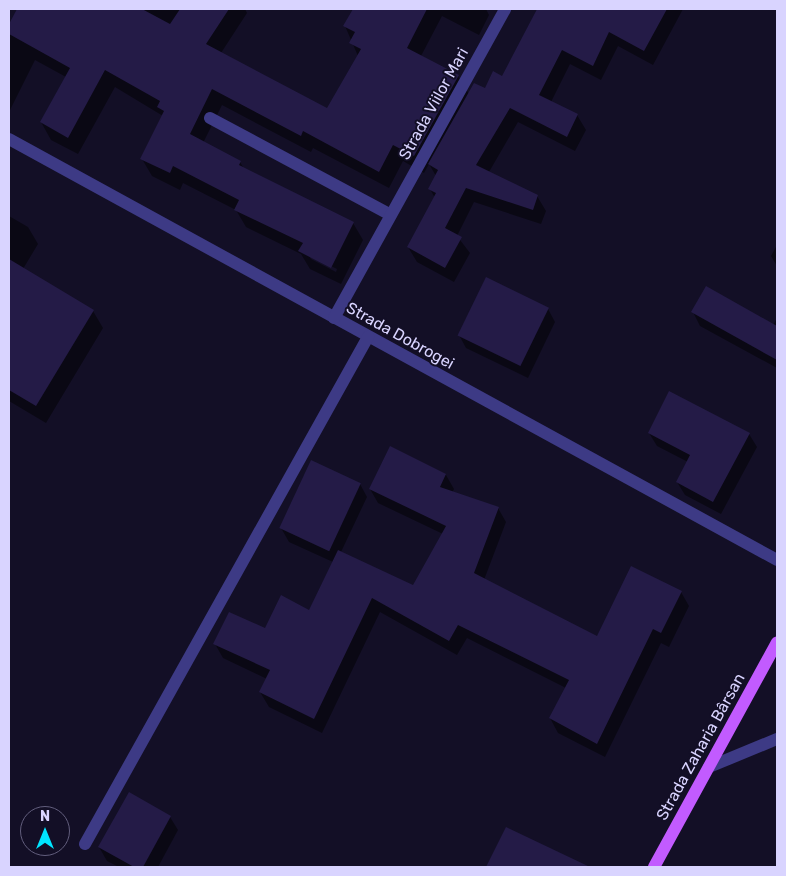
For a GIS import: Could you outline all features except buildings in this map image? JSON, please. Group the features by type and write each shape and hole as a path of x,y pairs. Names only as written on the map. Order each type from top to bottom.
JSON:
{"main road":[{"name":"Strada Zaharia Bârsan","path":"654,867 777,642"}],"street":[{"name":"Strada Viilor Mari","path":"334,318 505,9"},
{"path":"210,118 391,215"},
{"name":"Strada Dobrogei","path":"9,139 777,560"},
{"path":"85,844 368,337"},
{"path":"709,767 777,739"}]}
